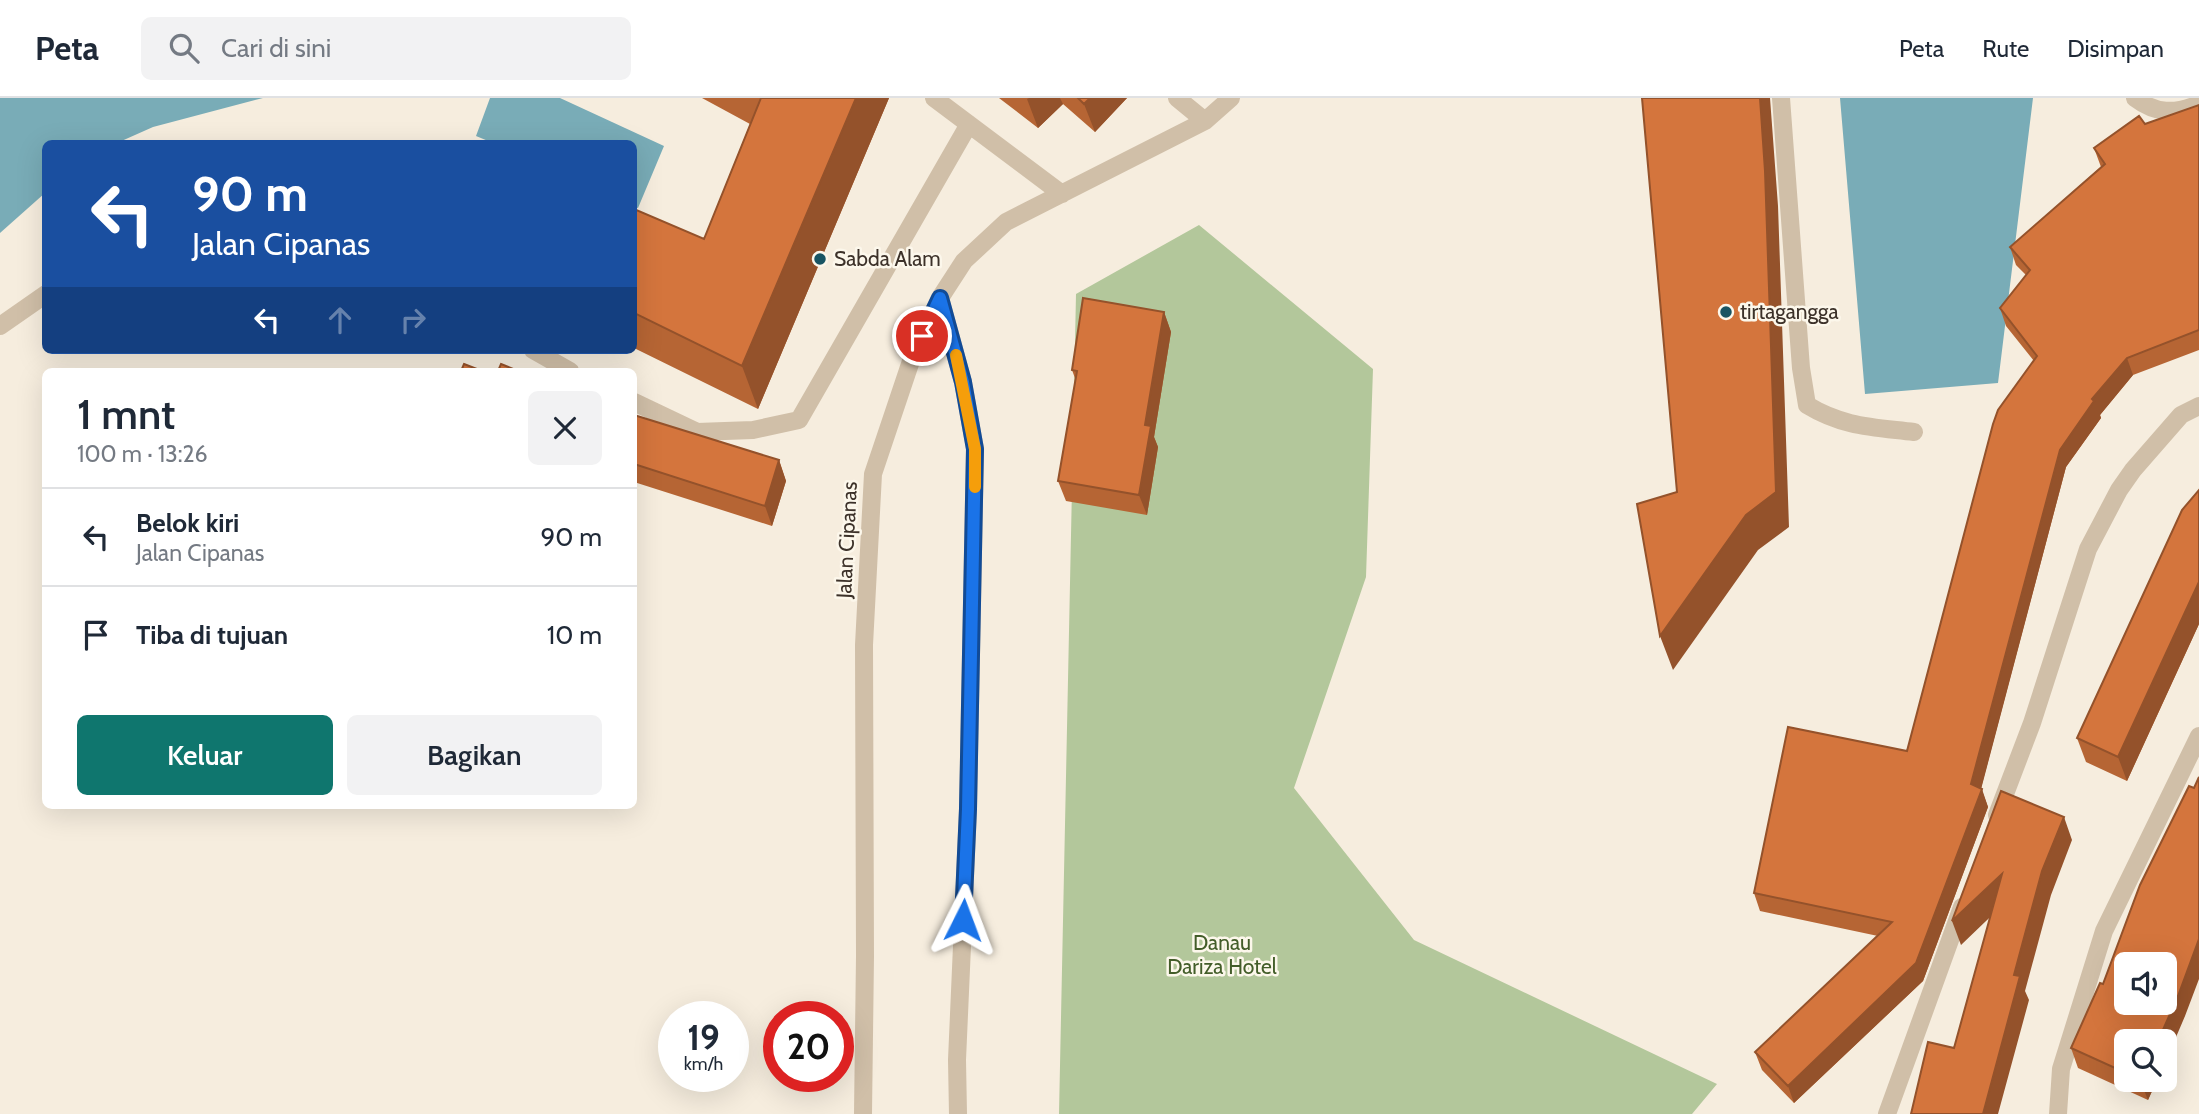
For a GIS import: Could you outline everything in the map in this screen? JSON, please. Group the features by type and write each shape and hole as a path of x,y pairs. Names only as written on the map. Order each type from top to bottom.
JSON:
{"street":[{"path":"934,98 1062,194"},
{"path":"1177,98 1205,121"},
{"name":"Jalan Cipanas","path":"863,1114 864,645 873,474 913,355 940,298 964,261 1006,222 1205,121 1231,98"},
{"path":"1781,98 1801,368 1807,405 1828,418 1850,424 1914,432"},
{"path":"2136,98 2147,107 2164,112 2186,110 2199,104"},
{"path":"637,403 697,432 753,430 799,420 969,124"},
{"path":"0,326 42,297"},
{"path":"940,298 963,382 975,449 968,809 957,1060 958,1114"},
{"path":"540,354 565,368"},
{"path":"1989,838 2032,723 2088,549 2119,490 2133,470 2181,415 2199,406"},
{"path":"2057,1114 2061,1069 2104,931 2199,736"},
{"path":"1887,1114 1969,889"}],"green space":[{"name":"Danau Dariza Hotel","path":"1199,225 1373,369 1366,577 1294,788 1414,940 1717,1084 1692,1114 1059,1114 1076,294"}],"water":[{"path":"0,98 263,98 153,127 124,140 42,140 42,196 0,233"},
{"path":"490,98 560,98 664,146 638,208 637,140 486,140 476,136"},
{"path":"1840,98 2033,98 1998,383 1865,394"}],"building":[{"path":"761,98 856,98 742,366 637,314 637,210 704,239"},
{"path":"1078,98 1090,98 1084,104"},
{"name":"tirtagangga","path":"1642,98 1760,98 1776,492 1746,515 1660,636 1637,504 1677,492"},
{"path":"2199,105 2199,330 2127,358 2092,399 2094,401 2060,450 1971,784 1982,789 1916,963 1788,1086 1755,1052 1892,922 1754,893 1788,727 1907,751 1993,424 1998,410 2037,356 2000,308 2030,270 2010,247 2105,164 2094,148 2139,116 2145,124"},
{"path":"1083,298 1164,312 1145,425 1151,426 1139,495 1058,481 1077,371 1072,370"},
{"path":"637,416 779,460 765,506 637,465"},
{"path":"2199,490 2199,582 2118,757 2077,738 2182,510"},
{"path":"2199,777 2199,939 2177,998 2177,952 2115,952 2140,885 2189,786 2194,788"},
{"path":"2001,791 2064,817 2042,871 2014,975 2020,976 1983,1114 1911,1114 1928,1042 1954,1048 2002,874 1952,921"},
{"path":"2114,955 2114,1015 2170,1015 2163,1029 2114,1029 2114,1068 2071,1048 2100,983 2103,984"}],"slow traffic":[{"path":"956,355 975,449 975,487"}],"place":[{"name":"Sabda Alam","path":"820,259"},
{"name":"tirtagangga","path":"1726,312"}],"route":[{"path":"922,336 940,298 963,382 975,449 968,809 963,920"}]}
